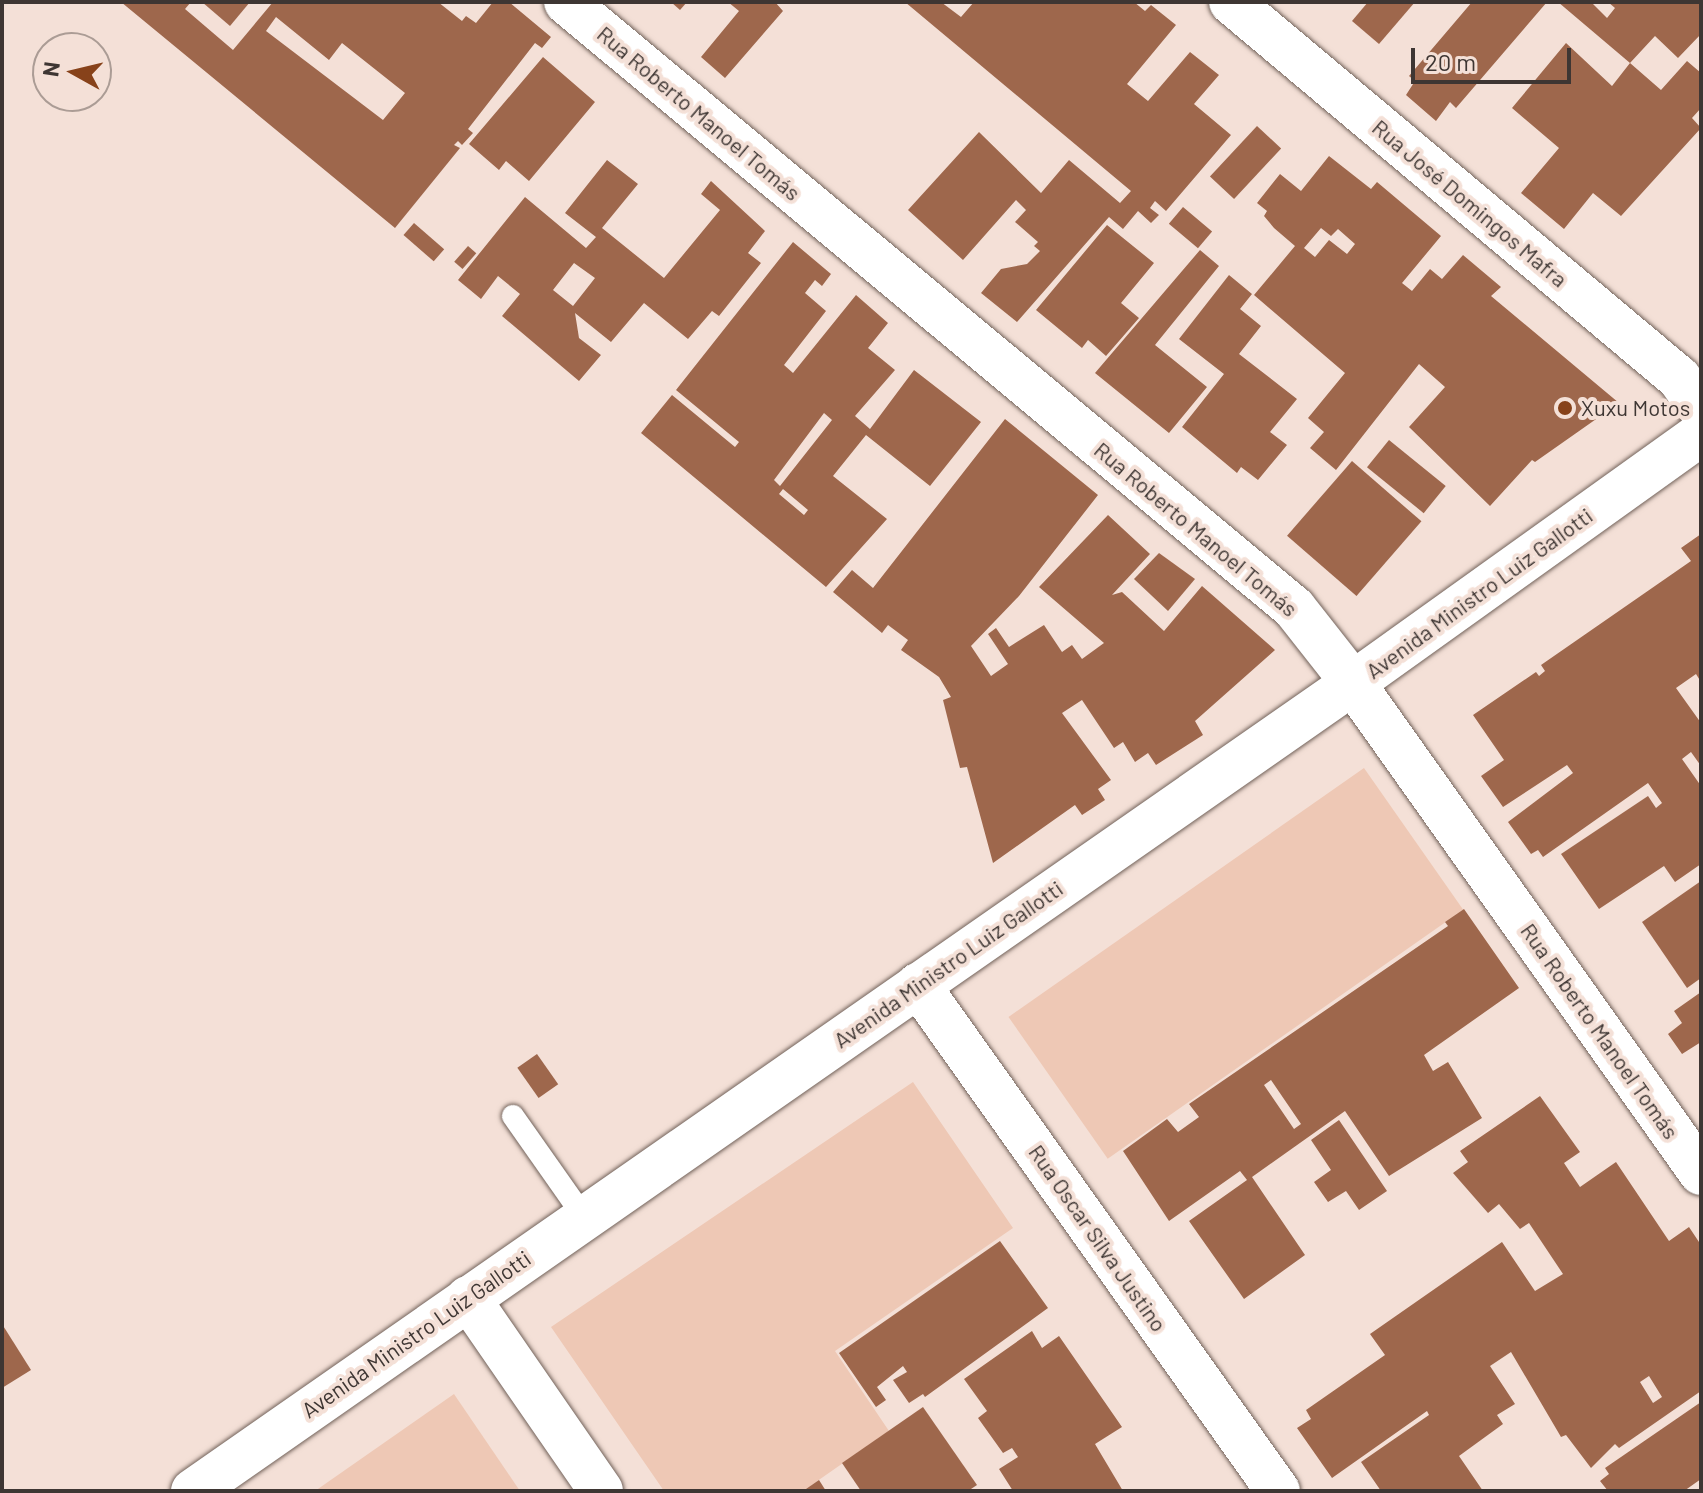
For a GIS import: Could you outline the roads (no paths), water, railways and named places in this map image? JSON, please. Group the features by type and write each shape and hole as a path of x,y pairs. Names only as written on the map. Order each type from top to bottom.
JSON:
{"street":[{"name":"Rua Roberto Manoel Tomás","path":"566,2 1294,608 1353,683 1701,1173"},
{"name":"Rua José Domingos Mafra","path":"1231,2 1679,378 1701,410"},
{"name":"Avenida Ministro Luiz Gallotti","path":"193,1491 1353,683 1701,434"},
{"name":"Rua Oscar Silva Justino","path":"918,985 1278,1491"},
{"path":"468,1298 601,1491"}],"lane":[{"path":"513,1116 584,1217"}],"place":[{"name":"Xuxu Motos","path":"1565,408"}]}
